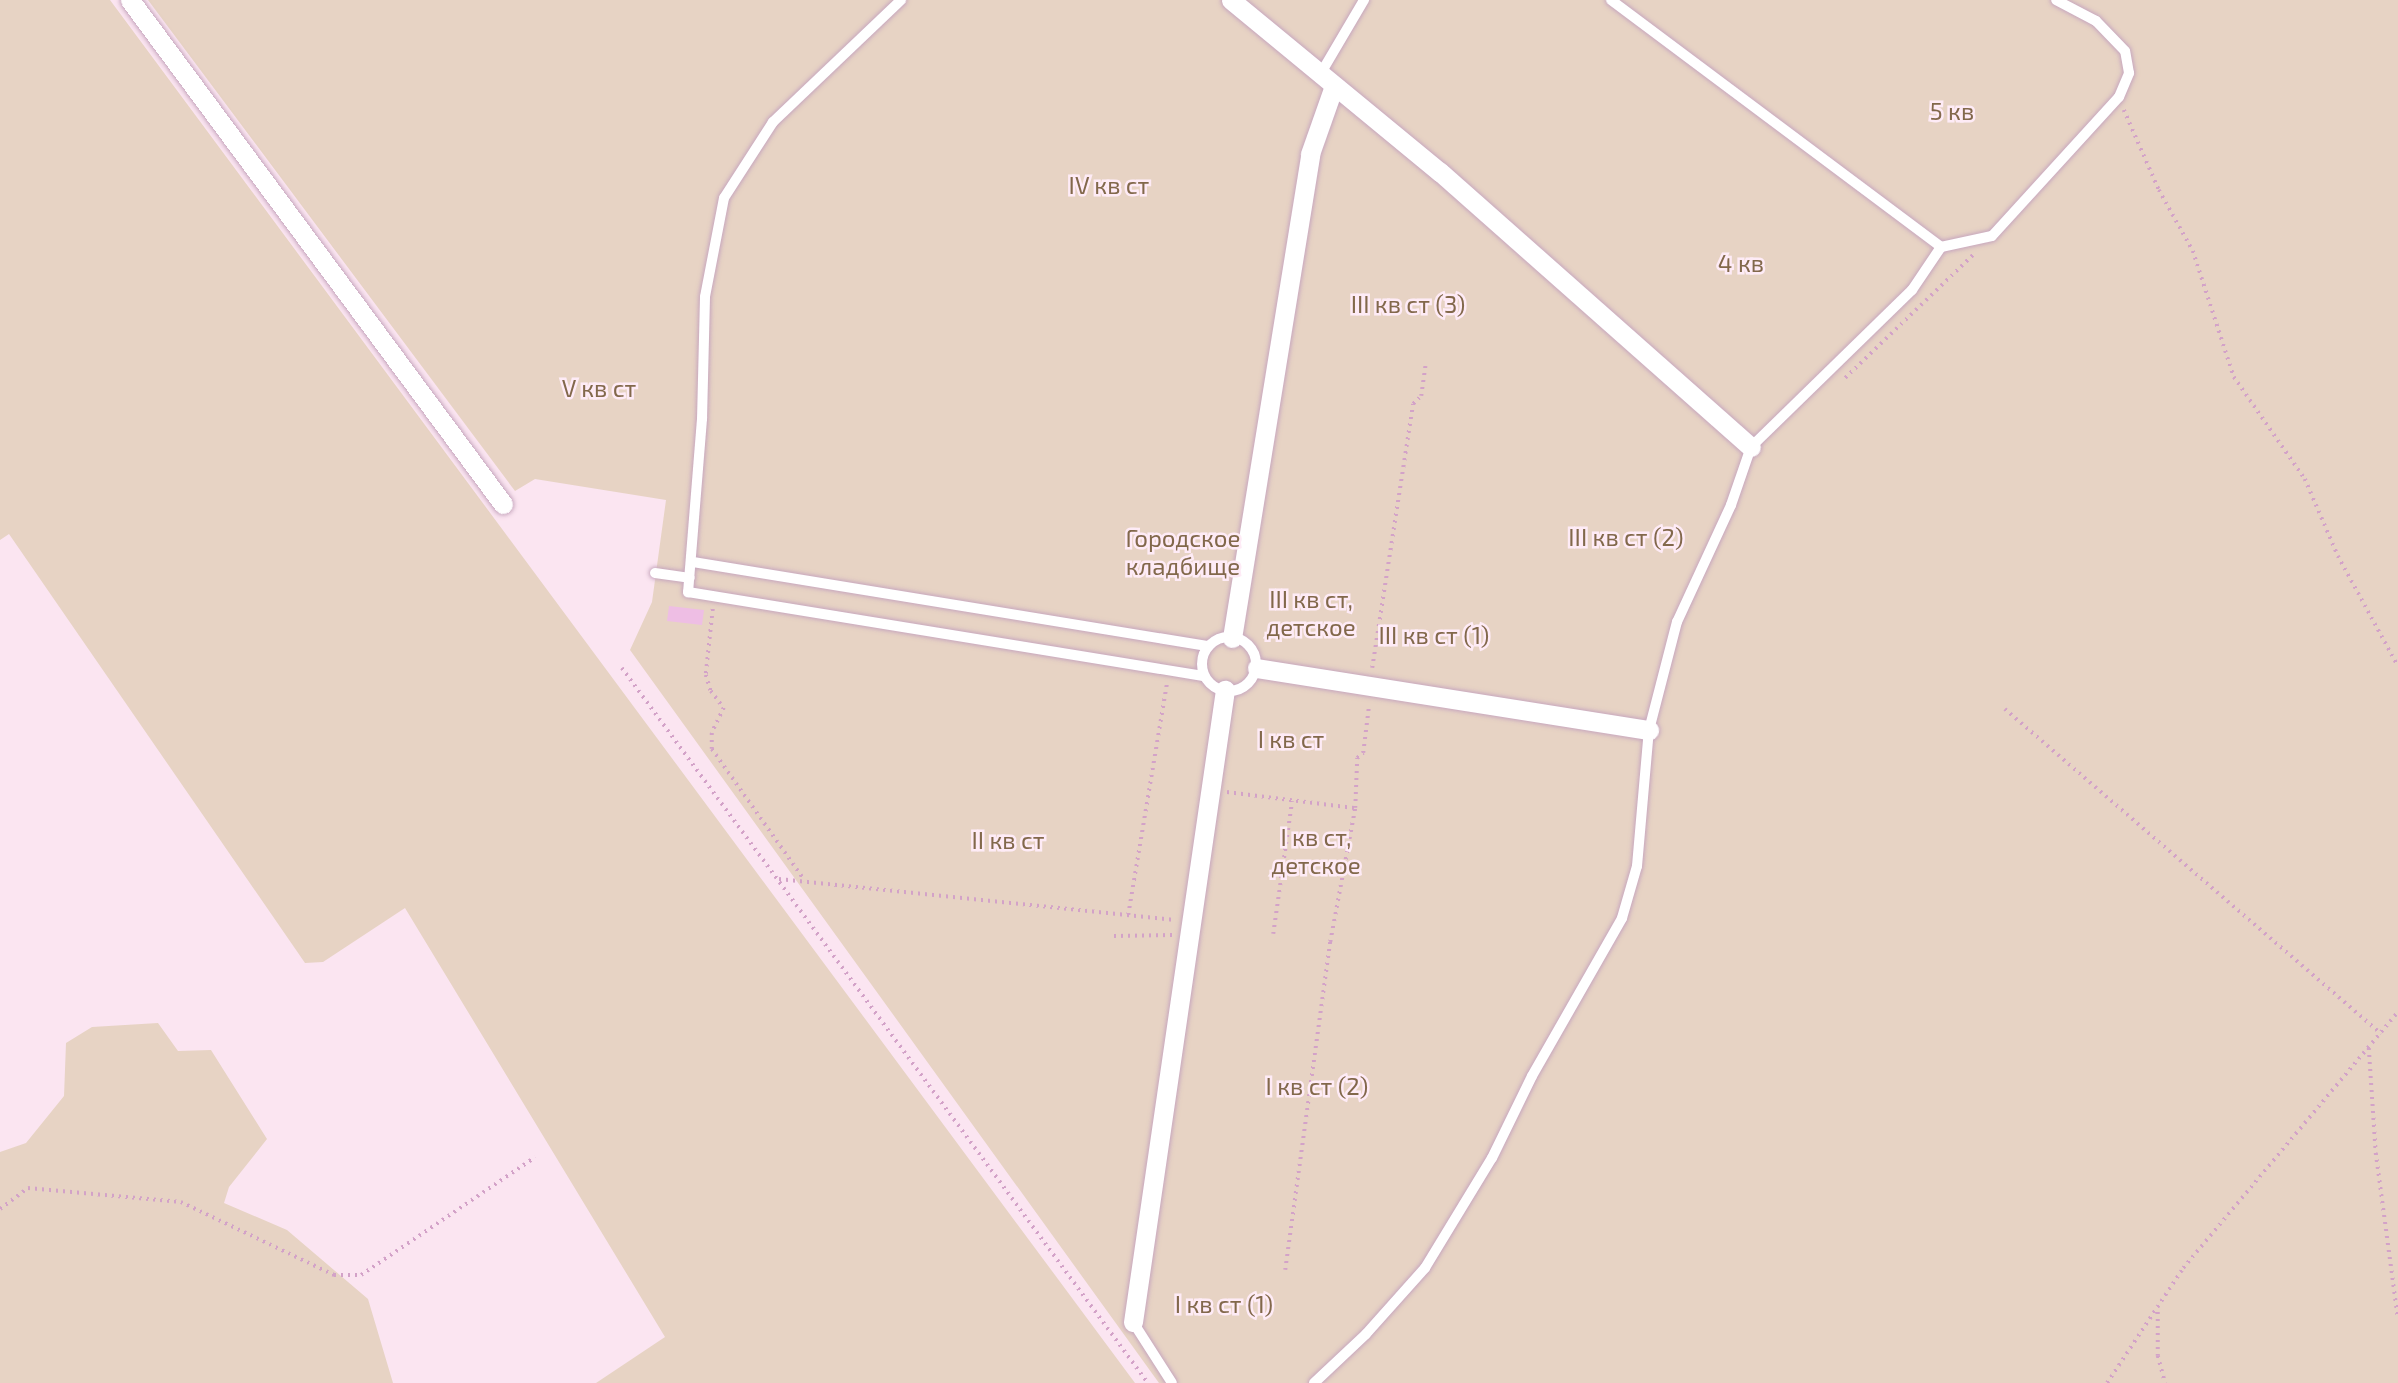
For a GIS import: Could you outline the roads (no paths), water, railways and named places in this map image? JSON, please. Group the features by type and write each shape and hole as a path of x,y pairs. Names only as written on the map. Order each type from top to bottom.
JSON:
{"street":[{"path":"130,0 503,504"},
{"path":"1231,0 1541,259 1751,447"},
{"path":"1232,638 1310,154 1328,80"},
{"path":"1257,668 1649,730"},
{"path":"1133,1322 1225,690"}],"lane":[{"path":"693,562 1207,646 1217,639 1232,638 1253,651 1257,668 1241,688 1225,690 1203,676 688,592 693,562 705,297 724,198 773,122 901,0"},
{"path":"1328,80 1364,0"},
{"path":"1611,0 1941,247"},
{"path":"1314,1383 1366,1334 1424,1268 1492,1158 1532,1076 1622,918 1637,866 1649,730 1677,622 1731,505 1751,447 1912,290 1941,247 1992,236 2119,97 2129,74 2125,51 2096,21 2056,0"},
{"path":"655,573 690,578"},
{"path":"1203,676 1207,646"},
{"path":"1133,1322 1172,1383"}],"park label":[{"name":"5 кв","path":"1952,111"},
{"name":"IV кв ст","path":"1109,185"},
{"name":"4 кв","path":"1741,263"},
{"name":"III кв ст (3)","path":"1408,304"},
{"name":"V кв ст","path":"599,388"},
{"name":"III кв ст (2)","path":"1626,537"},
{"name":"Городское кладбище","path":"1183,552"},
{"name":"III кв ст, детское","path":"1311,613"},
{"name":"III кв ст (1)","path":"1434,635"},
{"name":"I кв ст","path":"1291,739"},
{"name":"II кв ст","path":"1008,840"},
{"name":"I кв ст, детское","path":"1316,851"},
{"name":"I кв ст (2)","path":"1317,1086"},
{"name":"I кв ст (1)","path":"1224,1304"}]}
